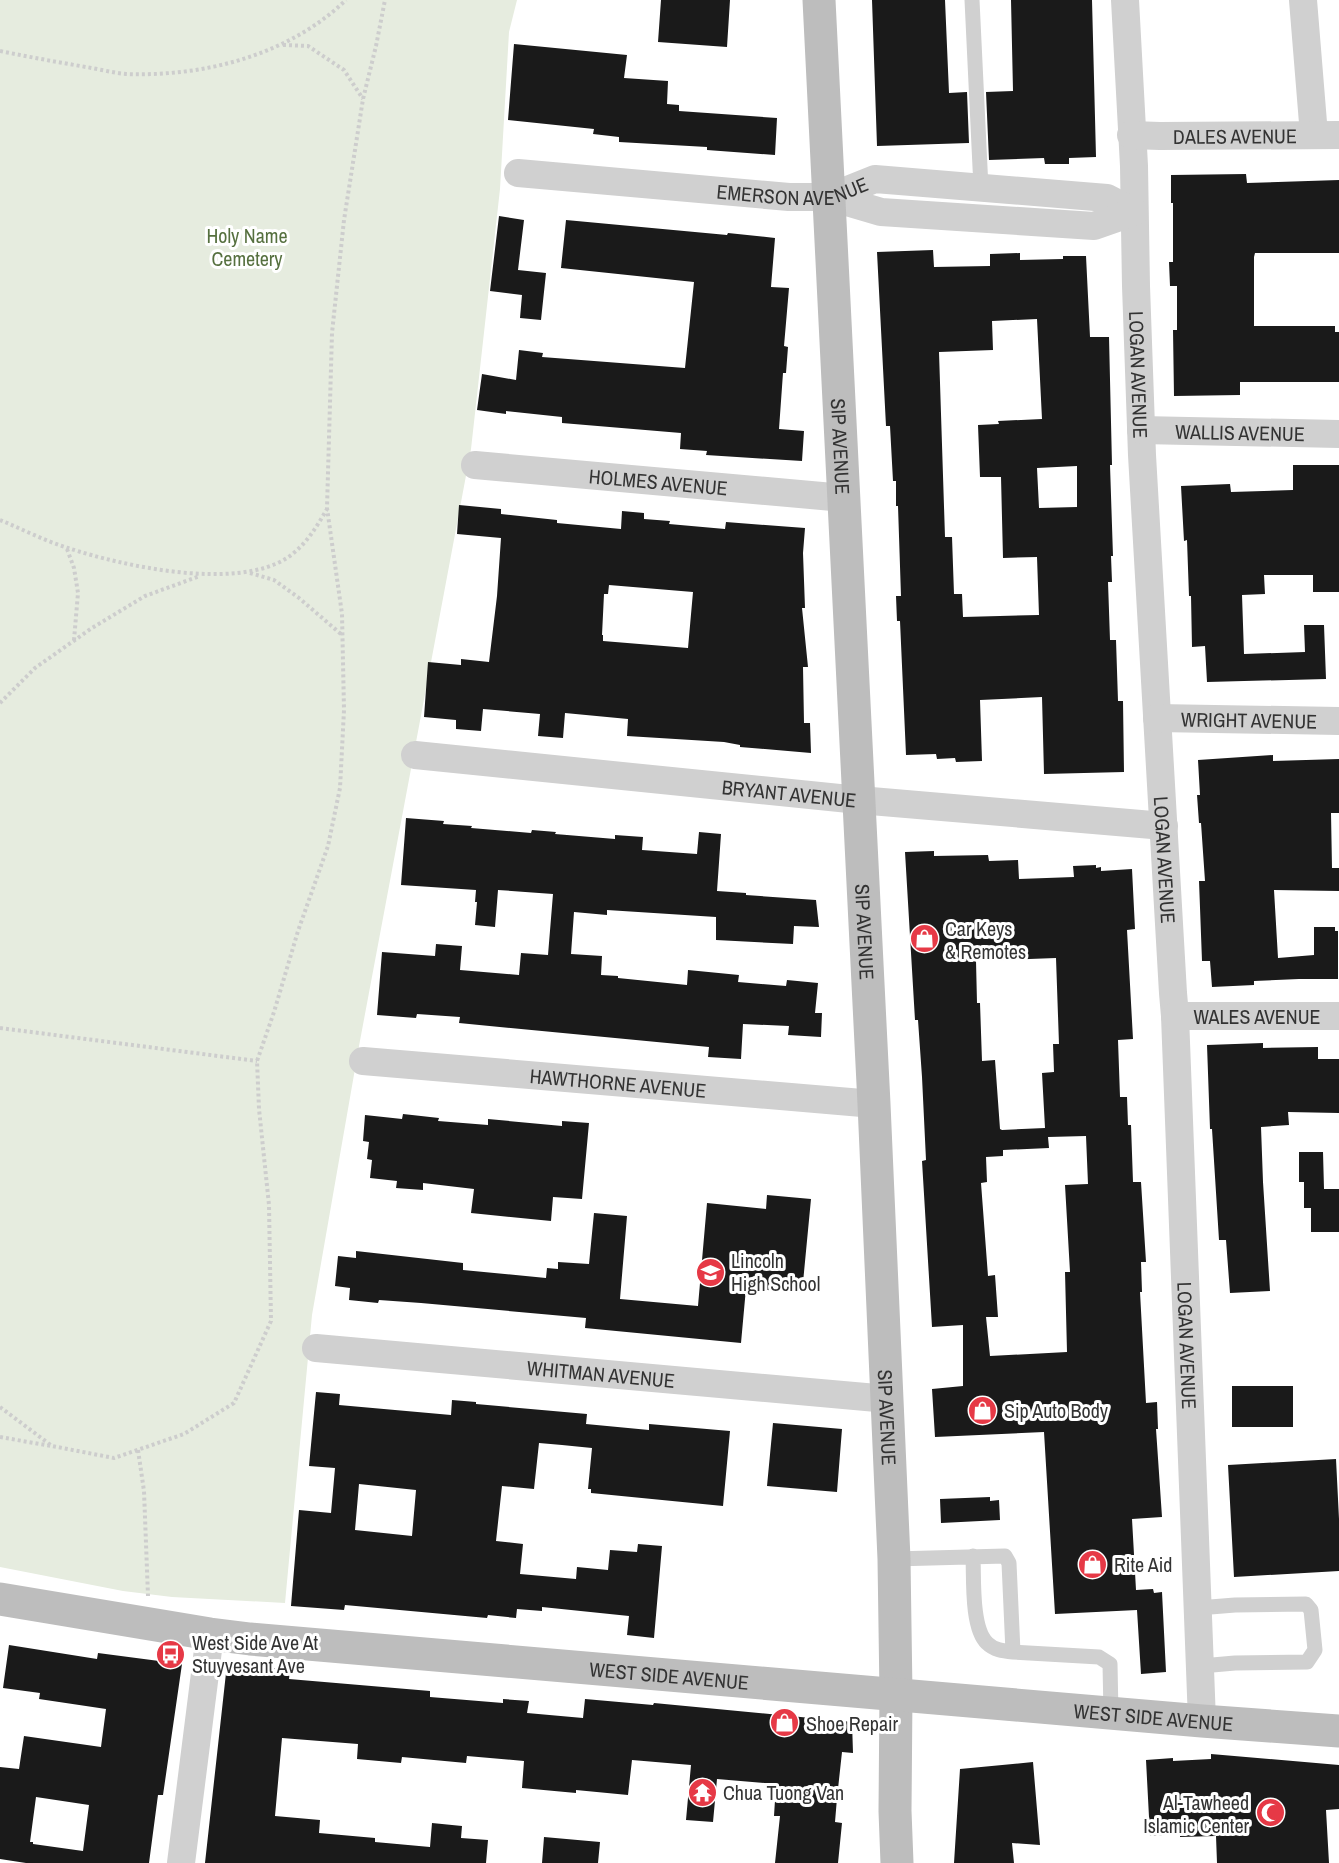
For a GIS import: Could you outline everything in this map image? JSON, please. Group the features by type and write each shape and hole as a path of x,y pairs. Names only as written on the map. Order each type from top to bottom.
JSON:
{"street":[{"name":"SIP AVENUE","path":"819,0 888,1399 894,1559 897,1863"},
{"name":"LOGAN AVENUE","path":"1125,0 1141,430 1175,1016 1202,1721"},
{"path":"1304,0 1326,135"},
{"name":"DALES AVENUE","path":"1131,135 1326,135"},
{"name":"EMERSON AVENUE","path":"518,173 777,196 830,197 875,179 1107,198 1134,212"},
{"path":"830,197 881,212 1094,226 1134,212"},
{"name":"WALLIS AVENUE","path":"1141,430 1339,434"},
{"name":"HOLMES AVENUE","path":"475,465 844,498"},
{"name":"WRIGHT AVENUE","path":"1157,718 1339,721"},
{"name":"BRYANT AVENUE","path":"416,755 859,800 1164,826"},
{"name":"WALES AVENUE","path":"1175,1016 1339,1016"},
{"name":"HAWTHORNE AVENUE","path":"363,1061 874,1104"},
{"name":"WHITMAN AVENUE","path":"316,1348 888,1399"},
{"name":"WEST SIDE AVENUE","path":"0,1599 250,1640 1339,1731"},
{"path":"181,1863 210,1634"}],"lane":[{"path":"972,0 981,188"},
{"path":"973,1556 977,1625 985,1641 996,1650 1099,1657 1110,1664 1111,1713"},
{"path":"894,1559 1005,1556 1009,1563 1013,1652"},
{"path":"1197,1608 1306,1604 1311,1610 1315,1650 1307,1662 1201,1666"}],"path":[{"path":"0,51 124,74 177,73 226,64 282,45 331,14 346,0"},
{"path":"0,1437 114,1458 184,1434 234,1403 271,1322 269,1205 259,1109 257,1060 328,846 340,788 344,710 342,615 327,508 332,333 344,220 363,99 385,0"},
{"path":"282,45 308,46 344,70 363,99"},
{"path":"249,573 286,558 311,536 327,508"},
{"path":"0,520 67,548 134,565 202,575 249,573 274,580 299,598 342,636"},
{"path":"67,548 74,568 78,593 74,640"},
{"path":"0,703 35,668 74,640 145,596 202,575"},
{"path":"0,1028 257,1060"},
{"path":"0,1407 51,1446"},
{"path":"138,1450 144,1491 148,1600"}],"green space":[{"name":"Holy Name Cemetery","path":"0,0 517,0 509,32 500,189 471,449 359,1046 312,1315 285,1603 172,1597 123,1591 0,1567"}],"building":[{"path":"661,0 730,0 727,47 658,42"},
{"path":"872,0 945,0 949,93 967,92 969,143 877,146"},
{"path":"1011,0 1092,0 1096,157 1069,158 1069,164 1045,164 1044,158 989,160 986,92 1013,91"},
{"path":"514,44 627,55 624,78 668,81 667,104 679,105 679,111 777,118 775,155 707,150 707,147 619,142 619,137 593,134 594,129 508,120"},
{"path":"1246,174 1247,183 1339,180 1339,253 1255,253 1254,326 1335,326 1335,332 1339,332 1339,382 1240,382 1240,395 1174,396 1173,330 1177,330 1177,286 1170,286 1169,262 1173,262 1171,175"},
{"path":"499,216 524,220 518,270 546,273 541,320 520,318 522,295 490,291"},
{"path":"566,220 775,238 771,287 789,288 784,346 788,347 786,373 783,373 779,429 804,431 802,461 706,455 707,451 680,449 681,433 562,423 562,417 477,410 482,374 516,380 519,350 543,353 542,357 685,368 694,282 561,268"},
{"path":"933,250 934,267 990,266 990,254 1020,253 1020,260 1086,256 1090,337 1109,337 1113,556 1111,556 1112,582 1108,582 1110,640 1116,640 1118,701 1123,701 1124,772 1044,774 1042,697 980,700 982,761 956,762 955,758 937,759 936,754 906,755 900,621 897,621 896,596 901,596 898,506 896,506 896,481 893,481 890,426 886,426 877,252","holes":["1037,319 1042,419 998,421 999,424 978,425 980,477 1001,477 1003,558 1037,557 1039,615 963,617 962,594 954,594 952,537 945,537 939,352 993,350 992,321","1077,466 1077,507 1039,508 1037,468"]},
{"path":"1293,465 1339,465 1339,592 1313,592 1313,575 1264,575 1265,594 1242,595 1244,654 1305,652 1304,625 1324,625 1326,679 1207,682 1205,646 1192,647 1191,596 1189,596 1187,540 1184,541 1181,486 1230,484 1231,492 1293,490"},
{"path":"459,505 501,509 501,514 557,520 557,523 621,529 622,511 644,513 644,519 670,521 669,524 725,529 726,522 805,528 803,553 805,608 802,608 808,667 803,667 804,723 810,723 811,753 740,747 740,745 724,742 627,736 628,719 565,713 563,738 538,736 540,714 483,709 481,731 456,729 456,720 424,717 428,662 461,665 461,659 489,662 501,538 457,534","holes":["609,585 693,592 688,648 603,641 604,594 608,594"]},
{"path":"1273,755 1273,761 1339,759 1339,813 1331,813 1332,868 1339,868 1339,891 1274,890 1278,958 1314,955 1314,927 1335,927 1335,931 1338,931 1338,979 1254,981 1254,985 1212,987 1210,961 1202,961 1199,881 1205,881 1197,795 1200,795 1198,760"},
{"path":"406,818 444,821 443,824 472,826 471,828 531,833 532,830 615,839 615,835 643,837 642,850 697,854 699,832 721,834 717,891 816,900 819,927 794,926 793,944 716,940 716,917 607,910 607,915 574,912 571,954 602,956 601,975 618,976 618,978 687,985 688,970 739,975 738,982 786,986 787,980 818,983 815,1013 822,1013 821,1037 788,1035 789,1026 743,1024 741,1059 708,1057 709,1047 459,1023 460,1017 417,1014 416,1018 377,1015 382,952 435,956 436,944 462,946 460,970 519,975 521,953 548,955 553,894 498,890 495,927 475,925 476,890 401,885"},
{"path":"934,851 934,856 988,855 989,861 1018,860 1019,879 1074,877 1073,866 1096,865 1096,868 1101,867 1101,871 1132,869 1135,929 1127,930 1133,1039 1118,1040 1120,1097 1127,1097 1128,1125 1131,1125 1133,1182 1141,1182 1146,1262 1141,1262 1142,1292 1140,1292 1146,1403 1157,1402 1158,1429 1156,1429 1162,1517 1132,1519 1136,1590 1153,1589 1154,1593 1162,1592 1166,1672 1141,1674 1137,1610 1055,1614 1044,1432 935,1437 932,1389 963,1386 963,1325 932,1327 922,1161 926,1160 922,1077 918,1020 915,1020 905,852","holes":["1056,958 1059,1044 1053,1044 1054,1072 1042,1073 1045,1128 1002,1130 1000,1129 995,1060 982,1061 976,961","1086,1136 1088,1184 1065,1185 1070,1272 1065,1272 1067,1352 990,1356 986,1317 998,1317 995,1275 988,1276 981,1183 987,1182 986,1157 1003,1156 1003,1150 1049,1148 1048,1137"]},
{"path":"1263,1043 1263,1048 1318,1047 1318,1059 1339,1059 1339,1113 1288,1112 1289,1125 1261,1127 1270,1291 1230,1293 1226,1240 1219,1240 1212,1129 1210,1129 1207,1045"},
{"path":"403,1114 439,1118 438,1121 488,1125 488,1119 562,1126 562,1121 589,1123 582,1199 553,1197 551,1221 471,1213 474,1189 423,1183 423,1190 396,1188 397,1181 370,1178 372,1160 367,1159 369,1142 363,1141 365,1115 402,1119"},
{"path":"1299,1152 1323,1152 1324,1189 1339,1189 1339,1232 1311,1232 1311,1208 1304,1208 1304,1182 1299,1182"},
{"path":"767,1195 811,1199 802,1293 746,1288 741,1343 585,1328 586,1318 421,1303 349,1300 350,1288 335,1286 338,1256 356,1258 356,1251 463,1263 463,1270 546,1278 547,1268 558,1269 558,1262 589,1264 594,1213 627,1216 620,1299 698,1306 707,1203 766,1209"},
{"path":"1232,1386 1293,1386 1293,1427 1232,1427"},
{"path":"316,1392 340,1394 339,1405 451,1415 452,1400 587,1414 586,1424 649,1430 649,1424 730,1431 723,1506 591,1493 591,1489 588,1489 592,1448 562,1445 539,1443 534,1489 502,1486 496,1541 523,1544 520,1574 576,1579 577,1567 608,1570 610,1550 637,1552 638,1544 662,1546 654,1638 627,1635 629,1616 542,1607 542,1611 517,1609 516,1618 488,1615 487,1618 345,1605 344,1610 291,1606 299,1510 331,1513 335,1468 309,1466","holes":["359,1484 416,1490 412,1536 355,1530"]},
{"path":"773,1423 842,1429 837,1492 767,1486"},
{"path":"1336,1459 1339,1571 1234,1577 1228,1465"},
{"path":"990,1497 990,1501 999,1500 1000,1520 941,1523 940,1499"},
{"path":"9,1645 97,1659 98,1653 182,1664 163,1795 158,1795 149,1863 26,1863 0,1859 0,1767 19,1769 24,1736 101,1747 106,1709 39,1699 40,1693 3,1688","holes":["36,1797 89,1805 83,1851 30,1842"]},
{"path":"227,1664 290,1670 289,1679 430,1691 430,1697 503,1703 503,1699 529,1701 527,1713 583,1718 585,1699 653,1705 654,1703 852,1722 853,1753 842,1752 837,1798 835,1822 842,1823 838,1863 775,1863 780,1816 774,1816 776,1784 717,1779 713,1822 686,1820 691,1765 632,1760 628,1795 576,1790 576,1793 522,1788 524,1761 467,1756 466,1763 402,1757 401,1763 357,1759 358,1744 282,1738 275,1816 320,1820 319,1833 375,1838 375,1842 430,1847 432,1823 462,1826 461,1838 488,1840 486,1863 205,1863"},
{"name":"Al-Tawheed Islamic Center","path":"1211,1754 1339,1765 1339,1809 1326,1810 1329,1863 1217,1863 1216,1836 1180,1837 1180,1834 1150,1836 1146,1760 1211,1759"},
{"path":"1033,1762 1040,1845 1012,1843 1014,1863 954,1863 960,1769"},
{"path":"544,1837 600,1842 598,1863 542,1863"}],"place":[{"name":"Car Keys & Remotes","path":"924,939"},
{"name":"Lincoln High School","path":"710,1272"},
{"name":"Sip Auto Body","path":"983,1410"},
{"name":"Rite Aid","path":"1093,1564"},
{"name":"West Side Ave At Stuyvesant Ave","path":"171,1654"},
{"name":"Shoe Repair","path":"785,1723"},
{"name":"Chua Tuong Van","path":"702,1792"},
{"name":"Al-Tawheed Islamic Center","path":"1270,1813"}]}
